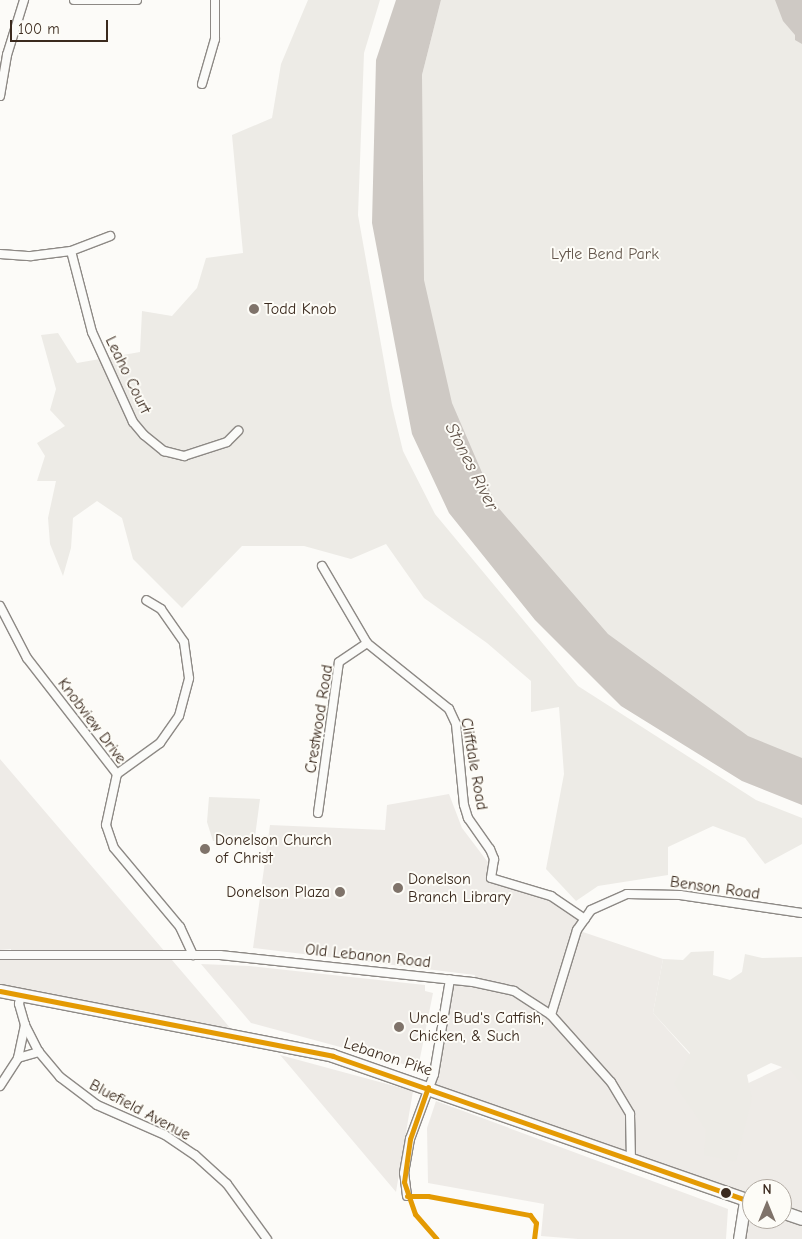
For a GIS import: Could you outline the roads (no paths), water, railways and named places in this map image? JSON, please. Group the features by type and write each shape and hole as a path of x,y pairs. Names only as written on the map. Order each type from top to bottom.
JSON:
{"main road":[{"name":"Lebanon Pike","path":"0,991 333,1056 428,1087 631,1161 742,1199"}],"street":[{"path":"0,96 7,54 24,0"},
{"path":"74,0 137,0"},
{"path":"202,84 216,39 215,0"},
{"path":"0,254 31,256 71,251 110,236"},
{"name":"Leaho Court","path":"71,251 92,332 133,422 144,435 164,451 184,456 227,442 238,431"},
{"name":"Cliffdale Road","path":"322,566 367,643 449,709 456,724 464,805 468,818 490,849 494,858 491,878 551,896 585,919"},
{"path":"117,774 160,743 179,716 189,678 184,642 161,610 146,600"},
{"name":"Knobview Drive","path":"0,606 27,658 117,774 106,825 114,848 180,927 193,954"},
{"name":"Crestwood Road","path":"318,813 339,662 367,643"},
{"name":"Benson Road","path":"551,1015 572,942 585,919 591,910 627,894 680,895 726,904 802,913"},
{"name":"Old Lebanon Road","path":"0,955 193,954 257,958 450,980 514,991 551,1015 597,1064 625,1103 632,1127 631,1161"},
{"path":"408,1196 404,1173 410,1139 428,1087 444,1026 450,980"},
{"name":"Bluefield Avenue","path":"21,995 20,1004 24,1025 39,1052 60,1077 82,1095 165,1135 205,1162 231,1189 267,1239"},
{"path":"0,1086 18,1058 24,1025"},
{"path":"18,1058 39,1052"}],"water":[{"name":"Stones River","path":"396,0 441,0 422,75 424,280 452,403 496,505 608,634 748,736 802,758 802,805 742,781 621,706 535,620 449,513 412,434 372,223 376,60"},
{"path":"775,0 802,0 802,44 795,40 795,35 783,21"}],"place":[{"name":"Todd Knob","path":"254,309"},
{"name":"Donelson Church of Christ","path":"205,849"},
{"name":"Donelson Branch Library","path":"398,888"},
{"name":"Donelson Plaza","path":"340,892"},
{"name":"Uncle Bud's Catfish, Chicken, & Such","path":"399,1027"}],"park label":[{"name":"Lytle Bend Park","path":"605,254"}]}
